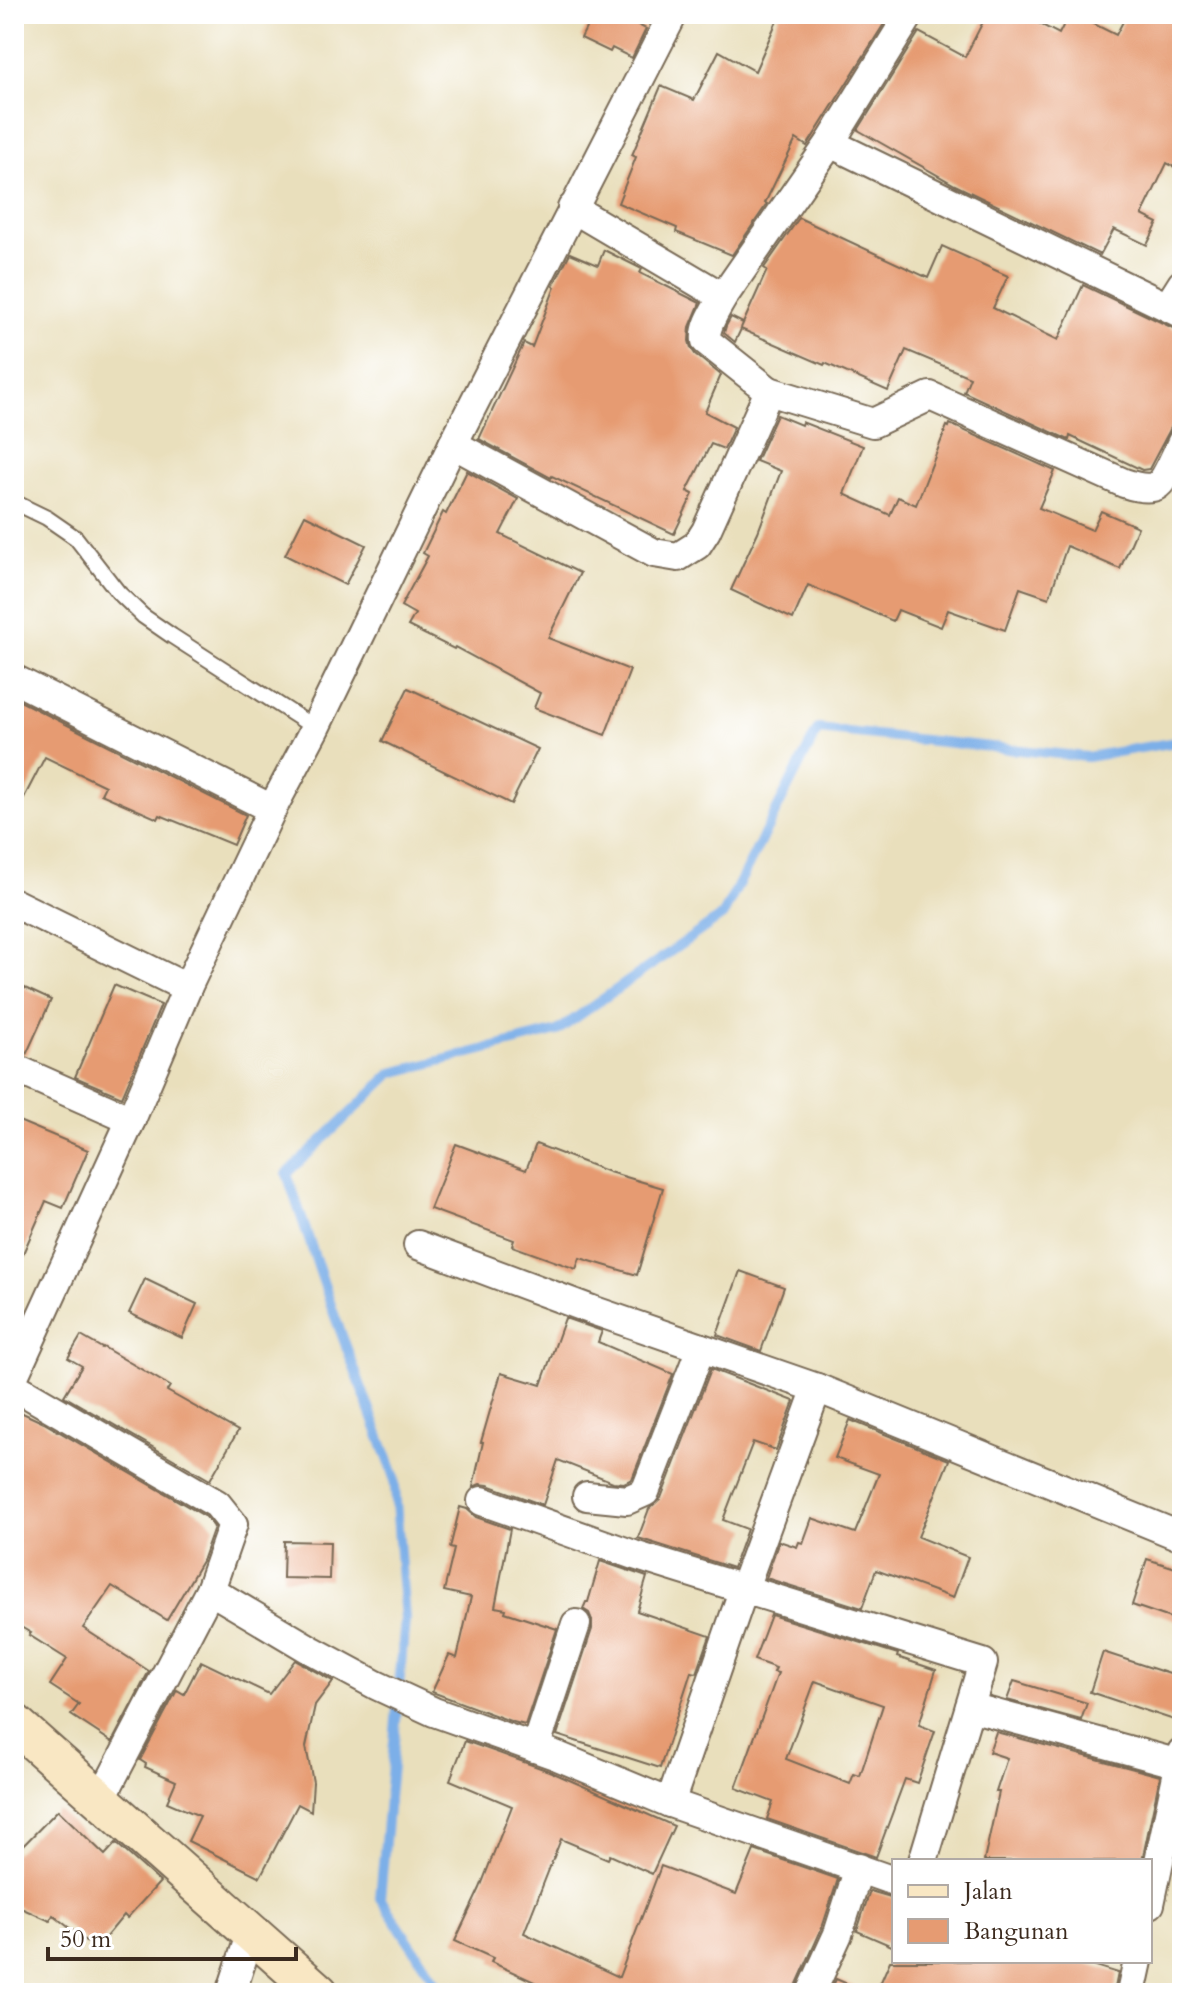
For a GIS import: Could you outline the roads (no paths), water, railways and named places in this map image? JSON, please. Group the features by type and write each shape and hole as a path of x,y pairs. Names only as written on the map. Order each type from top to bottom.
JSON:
{"main road":[{"path":"14,1723 319,1993"}],"street":[{"path":"14,1376 23,1332 131,1120 187,988 272,809 572,208 673,14"},
{"path":"910,14 830,143 723,297 705,335 706,341 769,391 873,423 930,396 1136,487 1155,487 1163,481 1182,442"},
{"path":"830,143 1177,301"},
{"path":"572,208 723,297"},
{"path":"453,444 654,553 678,557 697,545 706,531 769,391"},
{"path":"14,679 272,809"},
{"path":"14,903 187,988"},
{"path":"14,1068 131,1120"},
{"path":"418,1245 592,1310 817,1388 1182,1537"},
{"path":"587,1496 627,1500 645,1492 701,1348"},
{"path":"14,1386 217,1504 233,1524 210,1590 101,1799"},
{"path":"670,1803 817,1388"},
{"path":"482,1501 634,1555 983,1663 924,1859"},
{"path":"210,1590 311,1650 434,1712 535,1748 670,1803 892,1880"},
{"path":"535,1748 576,1624"},
{"path":"970,1707 1181,1758 1152,1895"},
{"path":"811,1993 838,1934 859,1868"},
{"path":"231,1993 251,1932"},
{"path":"1131,1993 1138,1963"}],"lane":[{"path":"14,502 47,518 76,538 118,592 143,616 315,728"}],"waterway":[{"path":"443,1993 380,1898 405,1620 394,1475 334,1314 287,1174 392,1073 557,1031 723,915 818,729 1087,757 1182,741"}]}
